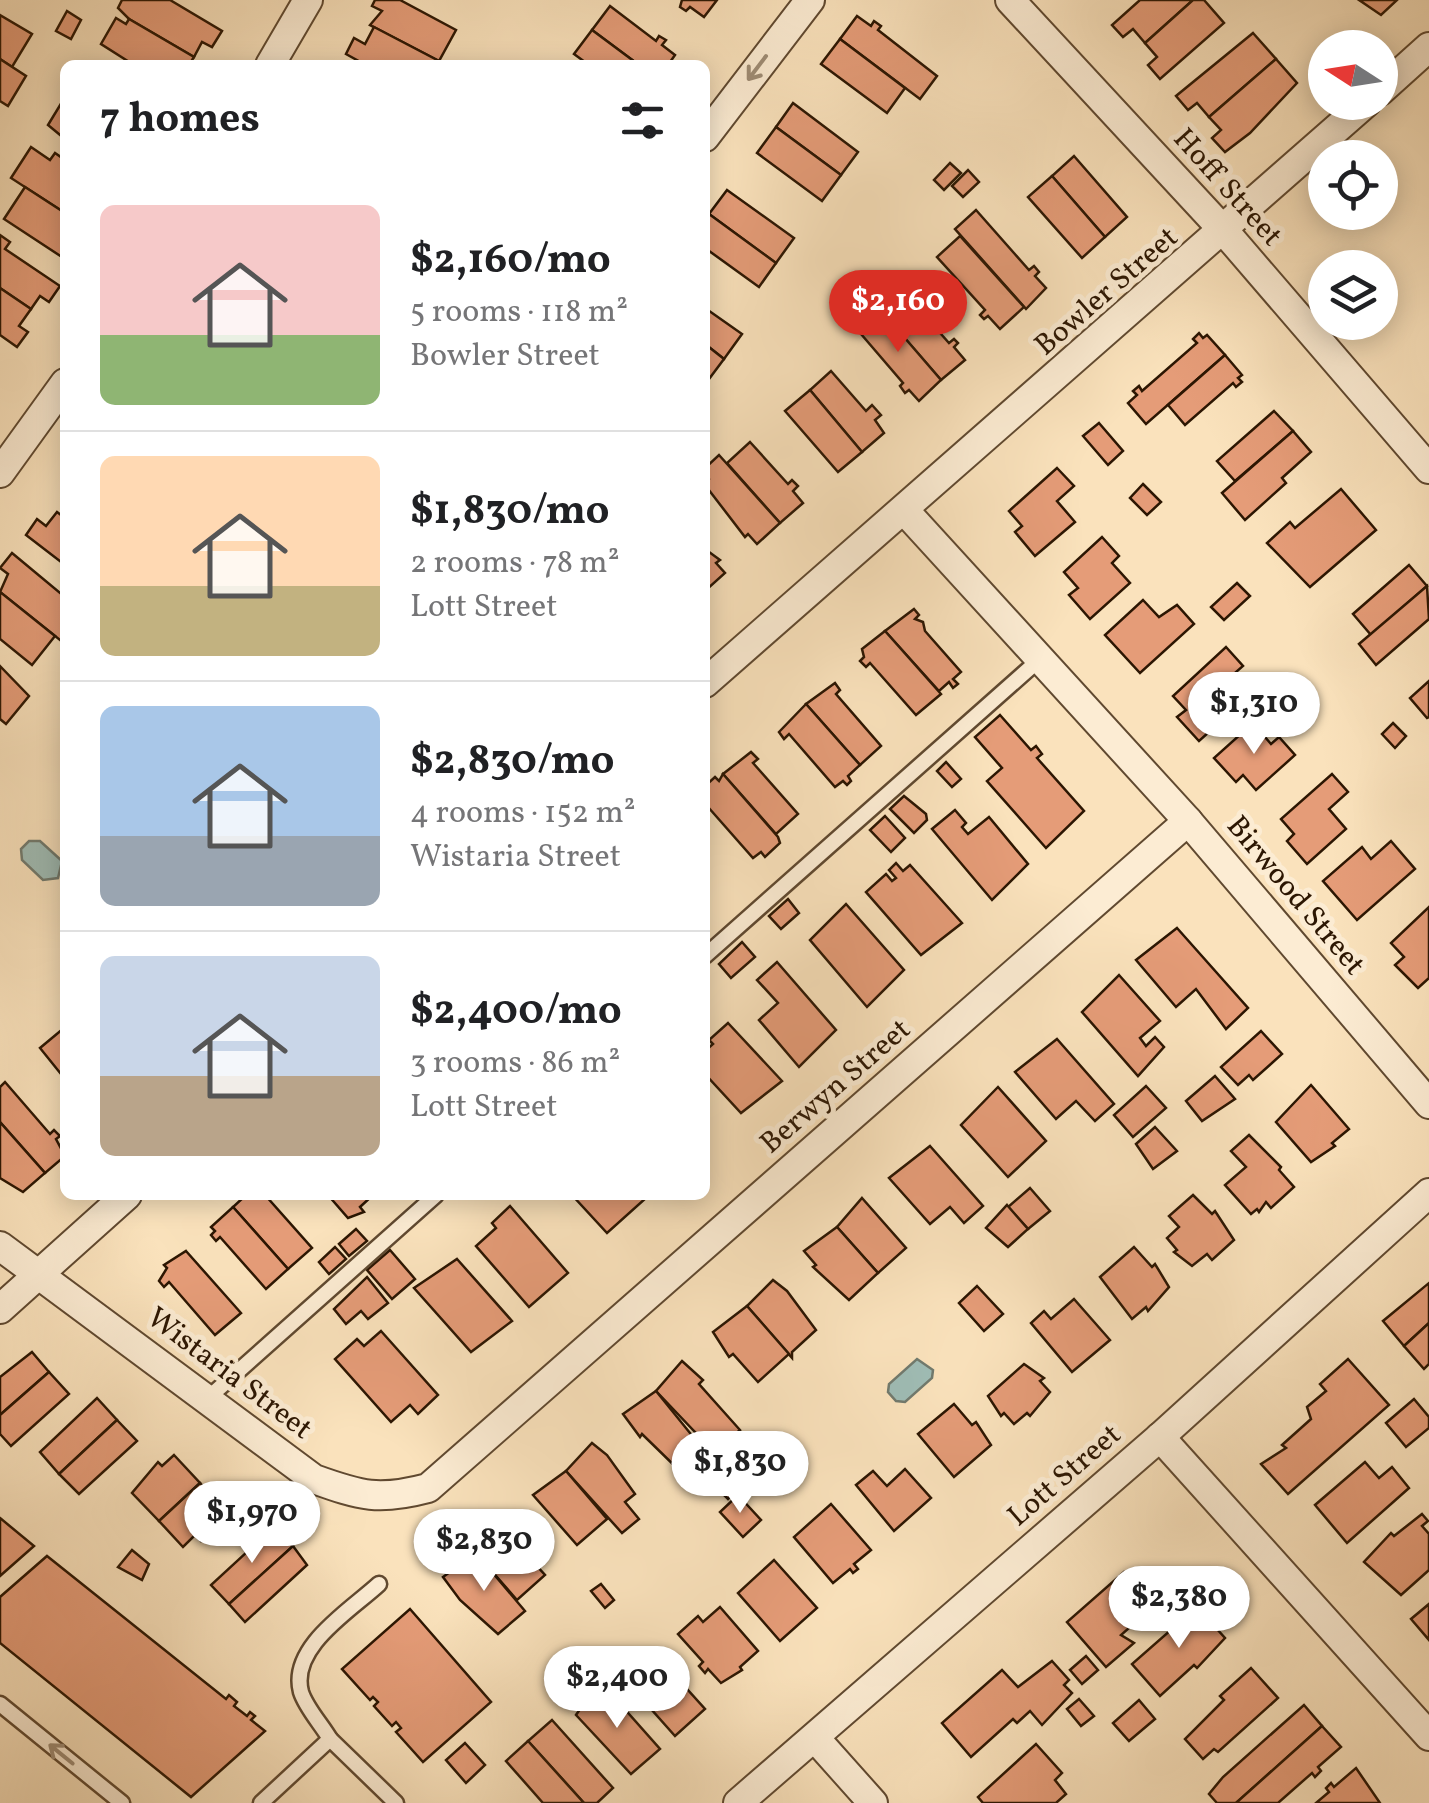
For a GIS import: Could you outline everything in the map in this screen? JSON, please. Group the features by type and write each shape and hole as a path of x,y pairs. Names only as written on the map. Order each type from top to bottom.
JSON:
{"street":[{"path":"273,60 308,0"},
{"path":"710,130 810,0"},
{"name":"Hoff Street","path":"1010,0 1225,232 1429,469"},
{"path":"1398,74 1429,46"},
{"name":"Bowler Street","path":"710,679 1225,232 1347,120"},
{"path":"0,473 60,390"},
{"name":"Birwood Street","path":"905,512 1188,822 1429,1104"},
{"name":"Berwyn Street","path":"436,1480 1188,822"},
{"name":"Lott Street","path":"738,1803 1160,1437 1429,1193"},
{"path":"0,1309 122,1200"},
{"name":"Wistaria Street","path":"0,1246 314,1479 362,1497 394,1497 428,1488 436,1480"},
{"path":"1160,1437 1429,1736"},
{"path":"815,1738 873,1803"}],"lane":[{"path":"710,952 1040,659"},
{"path":"207,1399 430,1200"},
{"path":"379,1584 314,1642 300,1670 302,1694 330,1739 396,1803"},
{"path":"0,1704 122,1803"},
{"path":"261,1803 330,1739"}],"water":[{"path":"29,841 40,841 60,859 58,878 43,880 22,860 21,849"},
{"path":"917,1359 933,1370 932,1378 905,1402 896,1401 888,1392 889,1384"}],"building":[{"path":"122,0 170,0 222,31 212,47 202,42 194,57 129,19 118,8"},
{"path":"375,0 400,0 456,30 437,60 370,25 382,11 372,6"},
{"path":"682,0 717,0 704,17 690,7 686,11 680,7"},
{"path":"1140,0 1193,0 1145,43 1133,29 1123,37 1112,25"},
{"path":"1193,0 1204,0 1224,23 1160,79 1148,65 1157,57 1145,43"},
{"path":"1359,0 1397,0 1381,15"},
{"path":"610,6 656,41 659,36 666,40 662,45 675,55 672,60 632,60 592,30"},
{"path":"67,11 81,20 71,39 56,31"},
{"path":"0,15 32,34 12,67 0,59"},
{"path":"857,16 871,26 874,21 881,26 878,30 937,76 920,99 840,39"},
{"path":"116,18 126,24 129,19 194,57 126,60 101,44"},
{"path":"374,27 437,60 357,60 346,54 354,38 365,44"},
{"path":"592,30 632,60 582,60 574,54"},
{"path":"1253,33 1276,59 1209,117 1197,103 1188,110 1176,96"},
{"path":"840,39 905,88 887,113 821,64"},
{"path":"0,59 26,76 8,106 0,101"},
{"path":"1276,59 1297,83 1250,133 1225,152 1212,138 1221,130 1209,117"},
{"path":"793,103 858,152 841,175 776,127"},
{"path":"60,105 60,135 48,125"},
{"path":"776,127 841,175 822,201 757,153"},
{"path":"31,147 50,160 55,153 60,156 60,210 11,178"},
{"path":"1074,156 1127,217 1105,237 1052,176"},
{"path":"950,163 961,173 944,190 934,180"},
{"path":"968,170 979,182 963,197 952,186"},
{"path":"1052,176 1105,237 1082,258 1028,197"},
{"path":"25,187 60,210 60,256 4,219"},
{"path":"727,190 794,238 776,263 710,213"},
{"path":"976,210 1029,270 1034,266 1039,272 1035,276 1046,288 1026,309 955,229"},
{"path":"710,215 776,263 759,287 710,252"},
{"path":"0,235 10,242 5,249 60,286 49,302 40,296 31,309 0,288"},
{"path":"960,236 1024,307 1000,329 988,316 984,319 980,315 985,310 937,257"},
{"path":"0,288 31,309 19,326 28,332 17,347 0,335"},
{"path":"911,300 949,343 954,339 958,343 954,347 965,360 941,380 889,320"},
{"path":"879,308 941,380 919,401 909,390 905,393 900,386 903,383 855,327"},
{"path":"710,312 742,334 724,359 710,348"},
{"path":"1199,333 1203,338 1207,335 1225,355 1146,424 1128,403 1137,395 1133,391 1139,386 1142,391 1197,343 1193,339"},
{"path":"710,348 724,359 710,378"},
{"path":"1225,355 1242,375 1238,378 1242,382 1236,387 1233,383 1185,425 1168,405"},
{"path":"831,371 866,411 872,405 881,415 875,420 884,433 862,452 810,390"},
{"path":"810,390 862,452 838,472 785,411"},
{"path":"1274,411 1293,431 1235,481 1217,461"},
{"path":"1099,423 1123,451 1108,465 1083,436"},
{"path":"1293,431 1311,452 1282,478 1286,483 1245,520 1222,493"},
{"path":"750,442 788,484 792,480 798,486 793,491 803,503 780,523 727,463"},
{"path":"719,455 780,523 757,544 748,534 745,537 710,492 710,463"},
{"path":"1057,468 1074,486 1057,501 1075,522 1035,556 1015,532 1022,526 1009,511"},
{"path":"1143,484 1161,502 1147,515 1130,498"},
{"path":"1341,489 1376,530 1310,587 1267,543 1290,522 1295,528"},
{"path":"57,512 60,514 60,561 26,535 37,519 46,526"},
{"path":"1102,537 1119,556 1112,563 1130,583 1090,619 1069,595 1078,588 1064,572"},
{"path":"12,553 60,593 60,640 0,592 8,574 0,568"},
{"path":"710,553 720,560 716,563 725,573 710,586"},
{"path":"1409,565 1427,586 1371,635 1353,614"},
{"path":"1237,583 1250,596 1224,620 1211,607"},
{"path":"1427,586 1429,619 1376,665 1359,644"},
{"path":"0,592 55,636 32,665 0,639"},
{"path":"1143,600 1159,617 1177,605 1194,624 1140,673 1105,635"},
{"path":"914,609 919,615 915,619 923,622 925,631 961,672 953,679 958,684 953,688 949,682 939,691 885,631"},
{"path":"885,631 941,694 916,715 870,663 866,667 860,661 864,657 862,649"},
{"path":"1226,647 1243,666 1220,686 1238,706 1199,741 1177,717 1186,710 1173,696"},
{"path":"0,666 29,696 6,724 0,719"},
{"path":"1429,681 1429,717 1427,718 1410,698"},
{"path":"835,683 840,690 836,694 881,746 860,765 806,704"},
{"path":"806,704 860,765 848,776 851,781 847,785 843,781 835,787 789,734 784,739 779,732"},
{"path":"1000,715 1031,750 1036,746 1042,754 1037,758 1084,811 1046,848 987,781 1002,768 975,737"},
{"path":"1253,723 1271,744 1279,737 1295,755 1256,790 1243,775 1236,782 1214,758"},
{"path":"1393,723 1406,736 1395,748 1382,734"},
{"path":"751,752 758,759 753,763 798,814 776,834 723,774"},
{"path":"946,762 961,779 952,787 937,771"},
{"path":"723,774 778,837 780,843 765,857 761,852 753,858 710,809 710,782 715,777 719,781"},
{"path":"1332,774 1348,792 1329,809 1346,829 1307,864 1287,841 1294,834 1281,819"},
{"path":"904,796 926,814 927,820 914,833 890,809"},
{"path":"955,810 966,823 962,827 968,834 989,817 1028,864 992,900 932,829"},
{"path":"885,816 905,838 891,852 870,830"},
{"path":"1391,841 1415,869 1357,920 1323,881 1362,847 1371,859"},
{"path":"896,863 903,871 910,865 962,923 921,955 866,892 886,874 892,881 896,878 889,870"},
{"path":"788,899 799,913 781,929 769,916"},
{"path":"846,904 904,970 867,1007 810,940"},
{"path":"1429,907 1429,978 1418,988 1395,965 1404,957 1391,943"},
{"path":"1177,928 1248,1008 1226,1029 1196,989 1176,1007 1136,960"},
{"path":"742,942 755,957 731,978 719,964"},
{"path":"777,962 836,1030 799,1067 759,1020 778,1003 757,980"},
{"path":"1119,975 1160,1021 1140,1038 1146,1046 1155,1037 1164,1047 1138,1076 1082,1012"},
{"path":"728,1023 782,1081 741,1113 710,1079 710,1039"},
{"path":"60,1031 60,1073 40,1048"},
{"path":"1261,1031 1282,1054 1253,1080 1249,1075 1238,1085 1221,1067"},
{"path":"1057,1039 1114,1104 1095,1121 1076,1101 1056,1119 1015,1072"},
{"path":"1215,1076 1235,1099 1202,1121 1186,1101"},
{"path":"5,1082 50,1134 54,1130 60,1136 56,1139 60,1160 45,1173 0,1122 0,1087"},
{"path":"1311,1085 1349,1129 1332,1143 1335,1146 1311,1162 1276,1122"},
{"path":"1146,1086 1166,1108 1133,1137 1114,1115"},
{"path":"998,1087 1046,1141 1008,1177 961,1125"},
{"path":"0,1122 45,1173 23,1192 0,1178"},
{"path":"1155,1127 1177,1151 1153,1169 1136,1144"},
{"path":"1249,1135 1281,1167 1279,1170 1294,1187 1271,1208 1266,1202 1259,1212 1257,1209 1251,1214 1225,1185 1246,1167 1231,1151"},
{"path":"930,1146 983,1206 964,1223 950,1207 930,1224 889,1178"},
{"path":"1030,1188 1050,1211 1028,1229 1008,1207"},
{"path":"1193,1195 1212,1214 1215,1211 1234,1240 1212,1260 1207,1254 1192,1266 1174,1252 1177,1250 1167,1238 1179,1227 1169,1216"},
{"path":"862,1198 906,1248 878,1273 837,1227"},
{"path":"241,1200 269,1200 312,1248 288,1269 233,1207"},
{"path":"332,1200 368,1200 360,1207 364,1212 348,1218"},
{"path":"577,1200 644,1200 607,1233"},
{"path":"1007,1205 1028,1229 1008,1247 986,1228"},
{"path":"510,1206 568,1273 529,1307 476,1246 496,1228 492,1223"},
{"path":"233,1207 288,1269 266,1289 220,1237 216,1241 211,1235 215,1231 211,1227"},
{"path":"837,1227 878,1273 849,1300 813,1267 816,1265 804,1251"},
{"path":"356,1229 367,1241 349,1256 339,1244"},
{"path":"335,1247 346,1259 329,1274 319,1262"},
{"path":"1134,1247 1152,1267 1155,1264 1169,1287 1148,1311 1146,1307 1132,1319 1100,1277"},
{"path":"390,1250 415,1279 392,1299 367,1270"},
{"path":"186,1251 241,1313 215,1335 169,1282 164,1287 159,1281 167,1268 164,1265"},
{"path":"457,1259 512,1321 471,1352 414,1288"},
{"path":"367,1277 388,1303 368,1319 361,1311 346,1324 334,1309"},
{"path":"773,1280 787,1291 816,1330 792,1352 792,1358 747,1306"},
{"path":"1429,1283 1429,1323 1404,1346 1383,1321"},
{"path":"977,1286 1003,1314 984,1331 959,1303"},
{"path":"1074,1299 1110,1340 1072,1372 1031,1323 1044,1311 1051,1319"},
{"path":"747,1306 789,1354 758,1382 733,1354 729,1357 713,1332"},
{"path":"1429,1323 1429,1364 1424,1369 1404,1346"},
{"path":"381,1331 438,1395 418,1414 410,1405 391,1422 335,1359 357,1339 364,1346"},
{"path":"32,1352 49,1372 0,1415 0,1377"},
{"path":"1348,1359 1389,1405 1288,1494 1261,1464 1286,1448 1282,1445 1311,1419 1307,1407 1326,1391 1320,1384"},
{"path":"682,1361 703,1380 699,1384 740,1430 714,1452 656,1391"},
{"path":"1024,1364 1044,1378 1040,1381 1050,1392 1030,1416 1027,1413 1014,1424 1004,1413 1001,1416 988,1396"},
{"path":"49,1372 69,1394 11,1446 0,1434 0,1415"},
{"path":"656,1391 707,1454 683,1474 642,1434 640,1437 623,1414"},
{"path":"97,1398 117,1420 59,1474 40,1452"},
{"path":"1414,1399 1429,1417 1429,1428 1406,1447 1386,1423"},
{"path":"954,1404 972,1425 976,1422 991,1445 954,1477 918,1434"},
{"path":"117,1420 137,1441 79,1494 59,1474"},
{"path":"592,1443 607,1455 635,1494 625,1502 639,1519 622,1533 566,1471"},
{"path":"174,1455 200,1483 159,1521 132,1493 158,1462 162,1466"},
{"path":"1365,1462 1379,1478 1392,1467 1409,1488 1347,1543 1315,1505"},
{"path":"905,1469 931,1498 894,1531 856,1485 873,1471 887,1486"},
{"path":"566,1471 607,1519 577,1545 533,1495"},
{"path":"721,1474 736,1491 728,1499 712,1483"},
{"path":"200,1483 226,1511 209,1523 215,1528 201,1541 195,1535 183,1547 159,1521"},
{"path":"738,1495 761,1520 743,1537 720,1512"},
{"path":"831,1504 871,1550 854,1564 858,1569 853,1573 850,1569 833,1583 794,1537"},
{"path":"1422,1514 1428,1521 1422,1526 1429,1534 1429,1570 1401,1595 1364,1562 1391,1533 1394,1536"},
{"path":"0,1518 34,1546 0,1576"},
{"path":"502,1525 531,1552 527,1555 545,1575 517,1600 476,1553"},
{"path":"273,1528 293,1546 229,1604 211,1585"},
{"path":"293,1546 307,1565 245,1622 229,1604"},
{"path":"132,1550 149,1564 142,1580 118,1567"},
{"path":"476,1553 525,1611 498,1634 460,1600 443,1577"},
{"path":"47,1556 226,1699 229,1695 237,1702 234,1706 247,1716 250,1712 255,1716 251,1720 265,1731 191,1797 0,1643 0,1597"},
{"path":"774,1560 817,1608 780,1641 738,1593"},
{"path":"1124,1572 1154,1606 1121,1635 1134,1643 1106,1667 1067,1622"},
{"path":"601,1584 614,1600 605,1608 591,1591"},
{"path":"1429,1604 1429,1640 1411,1619"},
{"path":"720,1607 758,1651 740,1667 742,1670 721,1683 708,1669 705,1673 699,1666 703,1662 678,1634 698,1616 703,1622"},
{"path":"1197,1607 1225,1638 1197,1668 1194,1665 1160,1696 1132,1664"},
{"path":"410,1609 491,1702 423,1762 396,1732 401,1728 396,1722 392,1726 374,1706 378,1702 373,1697 370,1700 342,1669"},
{"path":"650,1648 705,1709 675,1736 620,1674"},
{"path":"1086,1656 1098,1670 1082,1684 1070,1670"},
{"path":"1052,1661 1069,1680 1064,1685 1072,1693 1042,1725 1030,1711 1017,1723 1013,1719 971,1757 942,1723 1002,1670 1018,1687"},
{"path":"1251,1668 1278,1698 1218,1752 1214,1749 1203,1759 1185,1739 1224,1700 1220,1696"},
{"path":"606,1688 660,1749 631,1774 576,1715 585,1702"},
{"path":"1079,1699 1094,1716 1081,1726 1067,1709"},
{"path":"1139,1700 1155,1719 1129,1741 1113,1723"},
{"path":"1304,1705 1322,1726 1236,1803 1217,1803 1209,1794 1223,1777"},
{"path":"552,1720 613,1788 597,1803 584,1803 528,1741"},
{"path":"1322,1726 1341,1747 1318,1767 1321,1771 1315,1777 1312,1773 1278,1803 1236,1803"},
{"path":"528,1741 584,1803 543,1803 506,1761"},
{"path":"465,1743 485,1765 466,1783 446,1760"},
{"path":"1036,1744 1062,1773 1055,1780 1066,1794 1056,1803 983,1803 978,1797"},
{"path":"1356,1768 1380,1803 1316,1803 1329,1792 1326,1788 1331,1783 1334,1787"}]}
